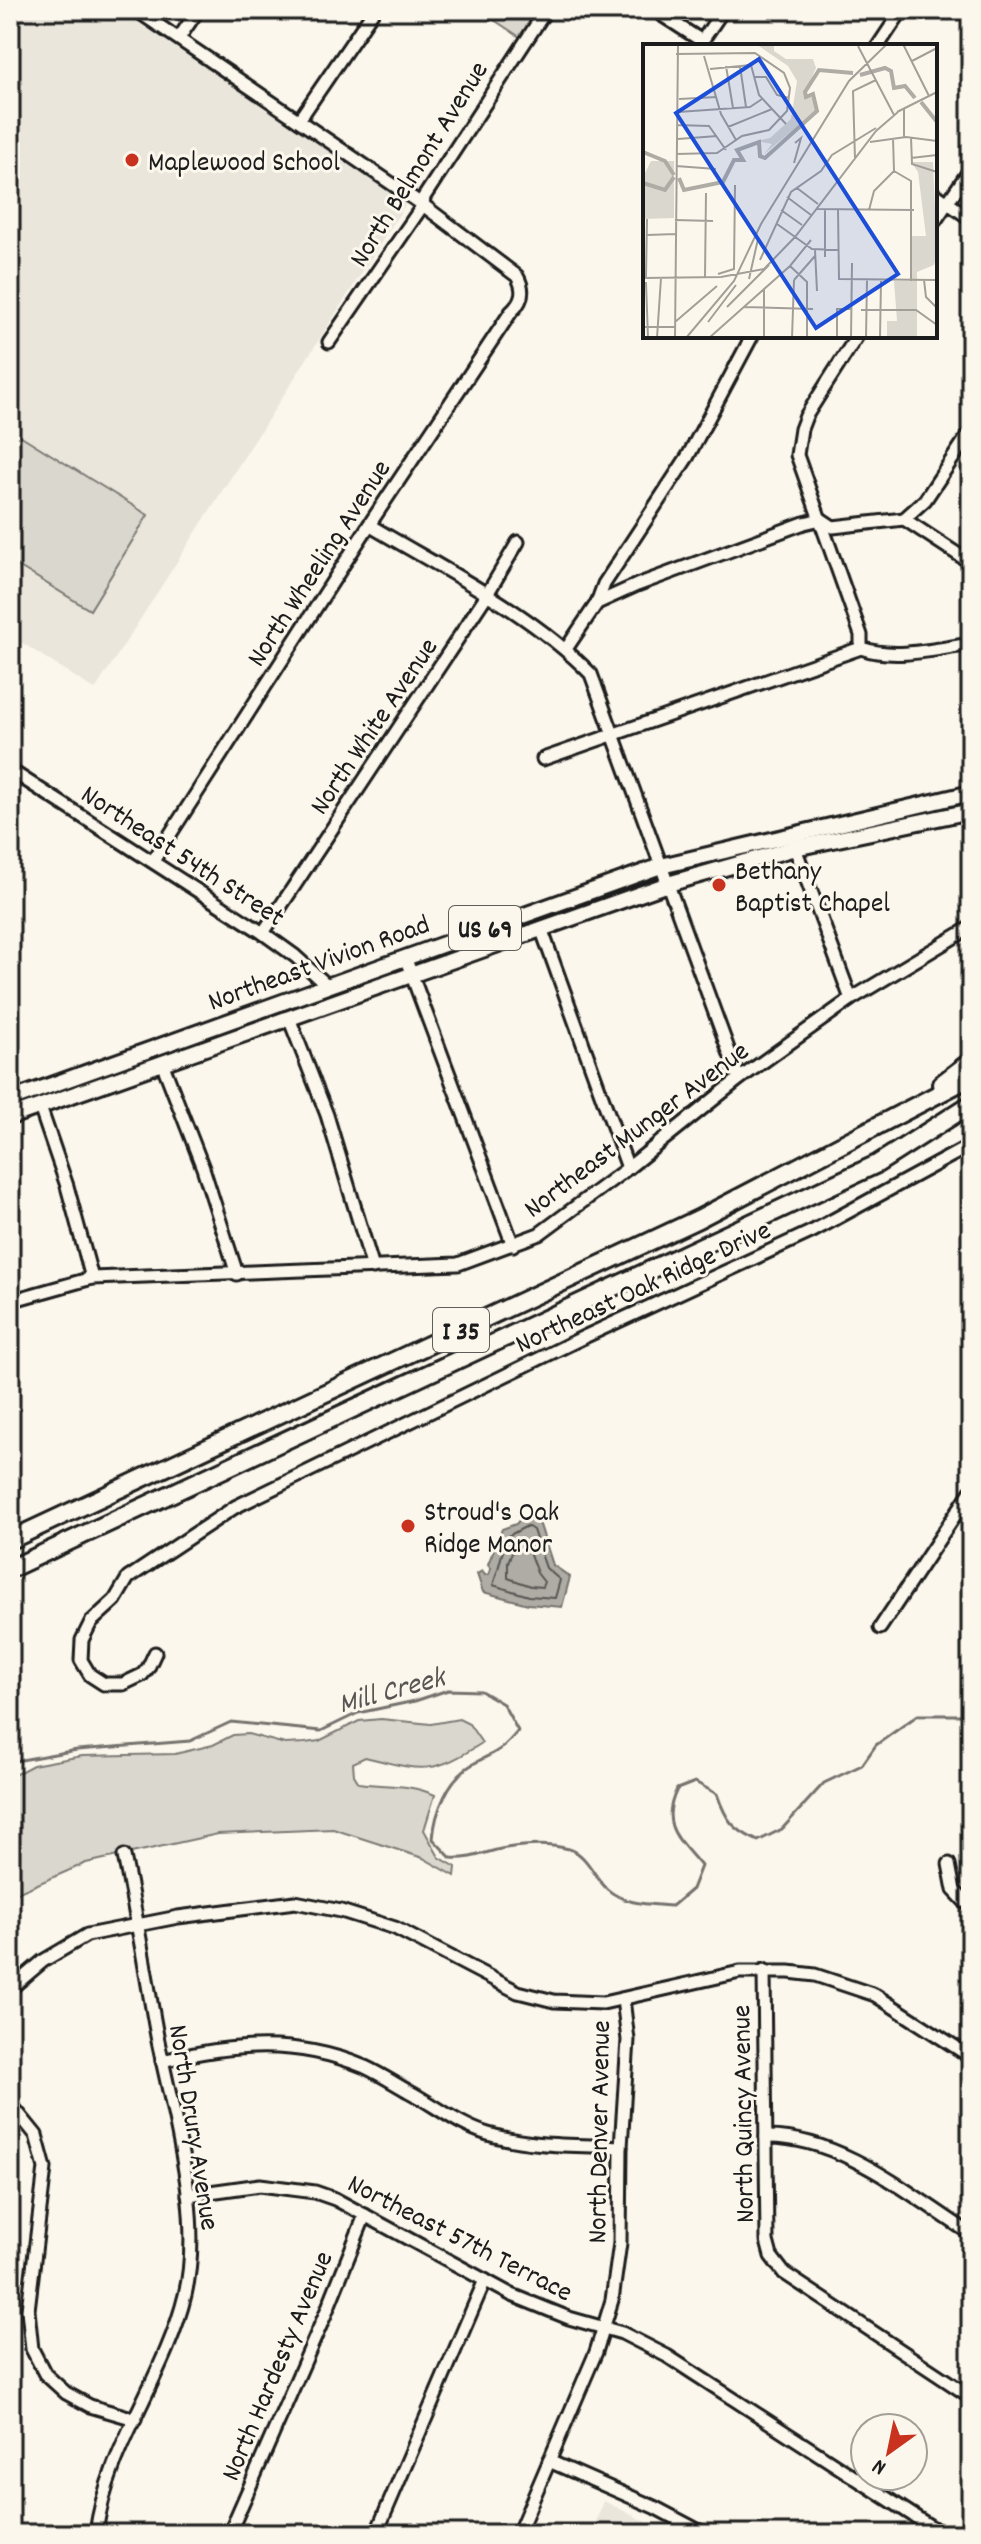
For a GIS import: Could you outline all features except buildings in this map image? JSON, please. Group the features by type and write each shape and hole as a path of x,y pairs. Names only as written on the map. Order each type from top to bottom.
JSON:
{"highway":[{"path":"908,1110 971,1061"},
{"name":"I 35","path":"10,1540 698,1219 971,1077"},
{"name":"I 35","path":"10,1569 877,1164 971,1104"}],"main road":[{"name":"Northeast Vivion Road","path":"10,1100 661,866 971,793"},
{"name":"Northeast Vivion Road","path":"10,1117 668,884 795,848 971,811"}],"street":[{"path":"136,10 423,205"},
{"path":"179,38 198,10"},
{"path":"299,120 374,10"},
{"name":"North Belmont Avenue","path":"329,342 423,205 424,197 546,10"},
{"path":"654,10 702,41 723,10"},
{"path":"879,44 902,10"},
{"path":"937,218 971,168"},
{"path":"937,196 971,219"},
{"name":"North Wheeling Avenue","path":"153,861 369,525 511,312 522,301 517,276 423,205"},
{"path":"566,649 597,603 604,584 688,456 751,338"},
{"path":"856,338 806,416 797,455 861,635 861,648"},
{"path":"597,603 804,523 821,519 833,527 904,519 925,500 971,431"},
{"path":"904,519 971,563"},
{"path":"369,525 566,649 591,674 739,1079"},
{"name":"North White Avenue","path":"263,933 486,596 518,542"},
{"path":"543,759 861,648 882,653 971,644"},
{"name":"Northeast 54th Street","path":"10,770 263,933 327,985"},
{"path":"795,848 851,999"},
{"name":"Northeast Munger Avenue","path":"10,1301 92,1278 458,1264 513,1245 539,1234 739,1079 851,999 971,927"},
{"path":"541,928 628,1168"},
{"path":"405,957 513,1245"},
{"path":"289,1018 327,1115 373,1268"},
{"path":"163,1065 203,1168 237,1274"},
{"path":"40,1107 67,1186 92,1278"},
{"name":"Northeast Oak Ridge Drive","path":"155,1653 142,1675 123,1684 104,1684 90,1675 81,1660 82,1640 91,1622 115,1600 128,1578 235,1507 572,1342 813,1231 971,1145"},
{"path":"880,1628 971,1491"},
{"name":"North Drury Avenue","path":"96,2534 106,2487 172,2334 185,2292 191,2248 188,2195 124,1856"},
{"path":"949,1864 954,1890 971,1908"},
{"path":"10,1989 43,1961 87,1935 178,1917 295,1902 341,1911 395,1928 530,1996 578,2004 623,1999 730,1973 764,1970 815,1975 875,1995 971,2057"},
{"name":"North Quincy Avenue","path":"764,1970 767,2241 771,2256 784,2273 971,2397"},
{"name":"North Denver Avenue","path":"518,2534 605,2327 612,2300 620,2243 621,2147 628,2040 623,1999"},
{"path":"162,2061 228,2047 266,2045 302,2050 365,2067 462,2124 485,2134 523,2142 621,2147"},
{"path":"10,2103 36,2135 45,2168 28,2310 32,2349 45,2374 66,2393 90,2406 135,2419"},
{"path":"766,2137 807,2141 839,2152 971,2234"},
{"name":"Northeast 57th Terrace","path":"188,2195 244,2185 281,2186 335,2199 531,2303 569,2318 605,2327 667,2356 942,2534"},
{"name":"North Hardesty Avenue","path":"229,2534 325,2315 365,2215"},
{"path":"376,2534 485,2280"},
{"path":"549,2461 654,2507 705,2534"}],"shaded area":[{"path":"10,10 122,10 404,192 407,202 95,690 10,635"},
{"path":"479,10 542,10 523,39"},
{"path":"10,429 148,515 90,610 10,561"},
{"path":"381,1719 431,1724 459,1719 469,1724 482,1743 450,1761 426,1768 365,1757 353,1763 354,1775 359,1783 406,1787 435,1795 424,1830 439,1857 456,1867 455,1876 423,1858 333,1829 218,1834 86,1863 10,1896 10,1777 33,1765 82,1756 175,1754 213,1745 233,1735 248,1734 285,1744 305,1743 319,1741 359,1721"},
{"path":"604,2501 670,2534 591,2534"}],"water":[{"path":"523,1516 539,1522 553,1565 570,1577 562,1607 528,1604 483,1592 477,1574 482,1571 485,1575 489,1574 491,1568 488,1564 502,1529 516,1524"}],"waterway":[{"name":"Mill Creek","path":"10,1762 77,1750 190,1741 231,1722 321,1731 358,1713 415,1701 448,1690 481,1691 503,1704 518,1731 502,1748 473,1764 456,1778 440,1807 433,1839 451,1858 466,1858 529,1845 569,1849 581,1856 602,1884 614,1894 638,1903 672,1906 692,1889 701,1866 679,1840 671,1823 670,1813 677,1789 695,1782 717,1794 731,1823 758,1841 782,1829 824,1783 862,1765 876,1745 918,1715 971,1717"}],"place":[{"name":"Maplewood School","path":"132,160"},
{"name":"Bethany Baptist Chapel","path":"719,885"},
{"name":"Stroud's Oak Ridge Manor","path":"408,1526"}]}
